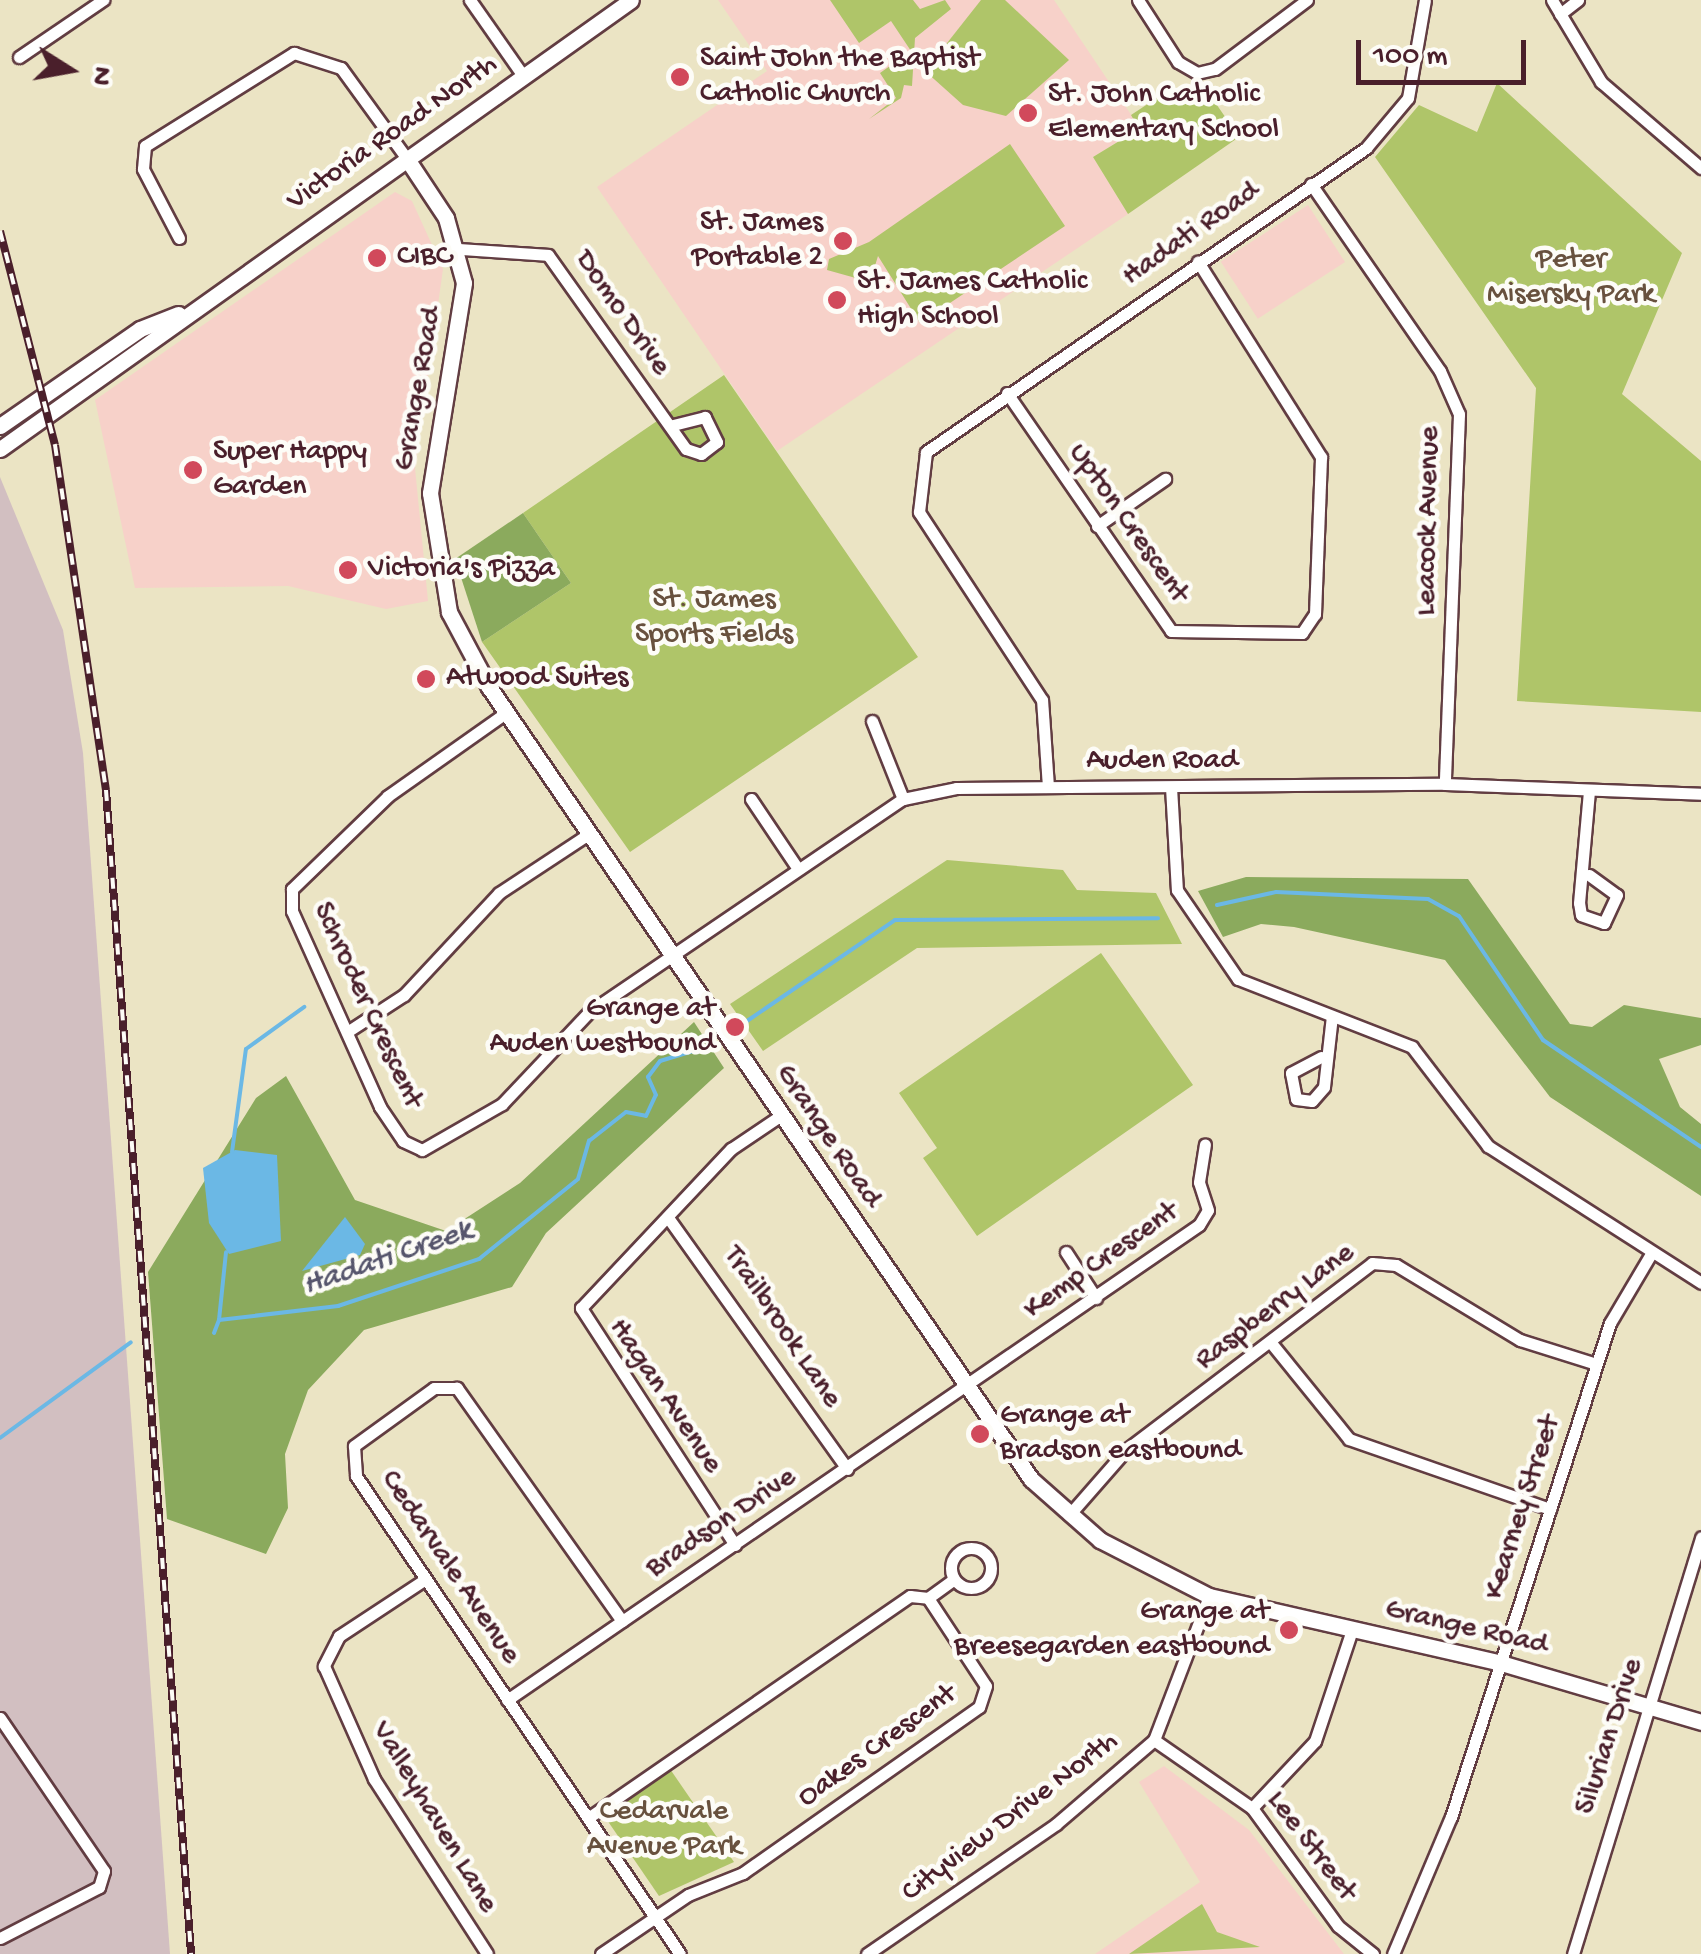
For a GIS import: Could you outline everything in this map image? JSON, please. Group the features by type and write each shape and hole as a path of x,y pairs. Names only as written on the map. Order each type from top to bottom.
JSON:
{"main road":[{"name":"Victoria Road North","path":"0,426 140,329 186,310 631,0"},
{"name":"Grange Road","path":"407,159 460,249 462,316 432,466 432,542 448,612 508,712 965,1390 1069,1514 1128,1558 1209,1596 1501,1663 1701,1722"},
{"name":"Victoria Road North","path":"0,449 148,350 186,310"}],"street":[{"path":"20,57 102,0"},
{"path":"470,0 524,77"},
{"path":"1138,0 1178,62 1197,73 1215,70 1307,0"},
{"name":"Hadati Road","path":"1048,787 1042,700 928,533 916,490 926,452 1311,184 1394,120 1416,69 1425,0"},
{"path":"1552,0 1602,82 1701,168"},
{"path":"1560,14 1578,0"},
{"path":"178,238 175,216 142,169 144,146 294,52 341,68 407,159"},
{"name":"Leacock Avenue","path":"1311,184 1440,371 1458,414 1444,784"},
{"name":"Domo Drive","path":"460,249 548,255 672,425"},
{"name":"Upton Crescent","path":"1007,393 1163,624 1181,635 1292,635 1315,614 1321,457 1198,262"},
{"path":"1097,526 1164,479"},
{"name":"Schroder Crescent","path":"508,712 388,796 292,889 292,910 402,1141 430,1151 502,1104 589,1012 672,956"},
{"path":"872,722 903,800"},
{"name":"Auden Road","path":"672,956 903,800 956,788 1444,784 1701,794"},
{"path":"1171,787 1177,890 1204,939 1260,992 1412,1048 1488,1146 1701,1283"},
{"path":"1588,875 1589,790"},
{"path":"750,799 798,869"},
{"path":"347,1032 404,995 499,894 590,833"},
{"path":"1321,1057 1332,1016"},
{"name":"Hagan Avenue","path":"735,1545 580,1317 590,1288 669,1218 731,1149 780,1116"},
{"name":"Kemp Crescent","path":"965,1390 1206,1218 1205,1144"},
{"name":"Trailbrook Lane","path":"669,1218 847,1469"},
{"path":"1066,1252 1096,1298"},
{"name":"Kearney Street","path":"1394,1954 1501,1663 1616,1309 1652,1252"},
{"name":"Raspberry Lane","path":"1069,1514 1126,1450 1384,1262 1504,1333 1596,1364"},
{"path":"1272,1344 1349,1440 1550,1508"},
{"name":"Cedarvale Avenue","path":"622,1622 468,1396 445,1385 364,1436 351,1456 424,1580 680,1954"},
{"name":"Bradson Drive","path":"507,1700 965,1390"},
{"name":"Silurian Drive","path":"1574,1954 1701,1536"},
{"path":"588,1818 900,1601 928,1598 954,1578"},
{"name":"Valleyhaven Lane","path":"424,1580 340,1636 324,1666 374,1779 487,1954"},
{"name":"Cityview Drive North","path":"867,1954 1056,1824 1154,1740 1209,1596"},
{"name":"Oakes Crescent","path":"655,1916 742,1873 979,1707 981,1674 928,1598"},
{"path":"1252,1808 1315,1741 1352,1630"},
{"path":"0,1718 101,1862 103,1879 0,1938"},
{"name":"Lee Street","path":"1154,1740 1252,1808 1338,1926 1373,1954"},
{"path":"601,1954 655,1916"}],"shaded area":[{"name":"St. James Catholic High School","path":"718,0 1054,0 1140,128 1093,157 1128,214 777,451 597,187 767,71"},
{"path":"395,192 412,201 443,269 415,468 428,601 386,609 288,586 135,588 95,400"},
{"path":"1308,205 1345,262 1258,319 1221,262"},
{"path":"0,477 63,630 83,753 170,1954 0,1954"},
{"path":"1164,1766 1249,1830 1344,1954 1095,1954 1200,1882 1139,1782"}],"green space":[{"path":"830,0 913,0 920,9 945,0 951,9 915,38 912,86 904,85 901,98 869,119 896,98 880,73 911,51 891,21 859,43"},
{"path":"981,0 1005,0 1069,60 1006,116 963,105 925,71"},
{"name":"Peter Misersky Park","path":"1497,83 1682,253 1622,394 1701,461 1701,712 1517,701 1536,388 1375,157 1419,105 1477,132"},
{"path":"1172,88 1187,99 1210,95 1239,137 1128,214 1093,157 1139,129 1131,115"},
{"path":"1010,144 1065,226 920,323 878,256 870,282 827,270 829,259 869,242"},
{"name":"St. James Sports Fields","path":"724,375 918,657 630,852 482,642 571,583 523,513"},
{"path":"523,513 571,583 482,642 455,559"},
{"path":"947,860 1063,870 1077,890 1156,893 1182,944 917,948 763,1051 730,1004"},
{"path":"1246,877 1468,879 1570,1024 1592,1027 1624,1005 1701,1018 1701,1045 1659,1059 1680,1107 1701,1124 1701,1196 1550,1097 1445,960 1294,927 1261,924 1223,937 1198,891"},
{"path":"1101,953 1193,1085 977,1236 923,1158 937,1148 899,1093"},
{"path":"694,1022 724,1068 546,1233 512,1287 364,1330 308,1390 285,1454 288,1508 266,1554 167,1519 148,1272 256,1098 286,1076 355,1200 446,1231 520,1183"},
{"name":"Cedarvale Avenue Park","path":"670,1769 734,1862 659,1896 605,1817"},
{"path":"1202,1904 1217,1932 1260,1947 1129,1954"}],"water":[{"path":"235,1150 277,1155 281,1241 229,1254 209,1223 203,1168"},
{"path":"345,1217 365,1244 360,1255 302,1271"}],"waterway":[{"name":"Hadati Creek","path":"1217,905 1276,892 1428,899 1459,916 1543,1040 1701,1147"},
{"name":"Hadati Creek","path":"747,1021 895,920 1158,918"},
{"path":"232,1152 246,1049 304,1007"},
{"name":"Hadati Creek","path":"214,1333 219,1320 338,1306 479,1259 578,1179 589,1141 626,1112 646,1116 656,1095 648,1077 660,1061 713,1045"},
{"path":"219,1320 226,1252"},
{"path":"0,1438 131,1342"}],"railway":[{"path":"0,231 55,445 106,790 191,1954"}],"place":[{"name":"Saint John the Baptist Catholic Church","path":"680,77"},
{"name":"St. John Catholic Elementary School","path":"1028,113"},
{"name":"St. James Portable 2","path":"843,241"},
{"name":"CIBC","path":"377,258"},
{"name":"St. James Catholic High School","path":"837,300"},
{"name":"Super Happy Garden","path":"193,470"},
{"name":"Victoria's Pizza","path":"348,570"},
{"name":"Atwood Suites","path":"426,679"},
{"name":"Grange at Auden westbound","path":"735,1027"},
{"name":"Grange at Bradson eastbound","path":"980,1434"},
{"name":"Grange at Breesegarden eastbound","path":"1289,1630"}]}
